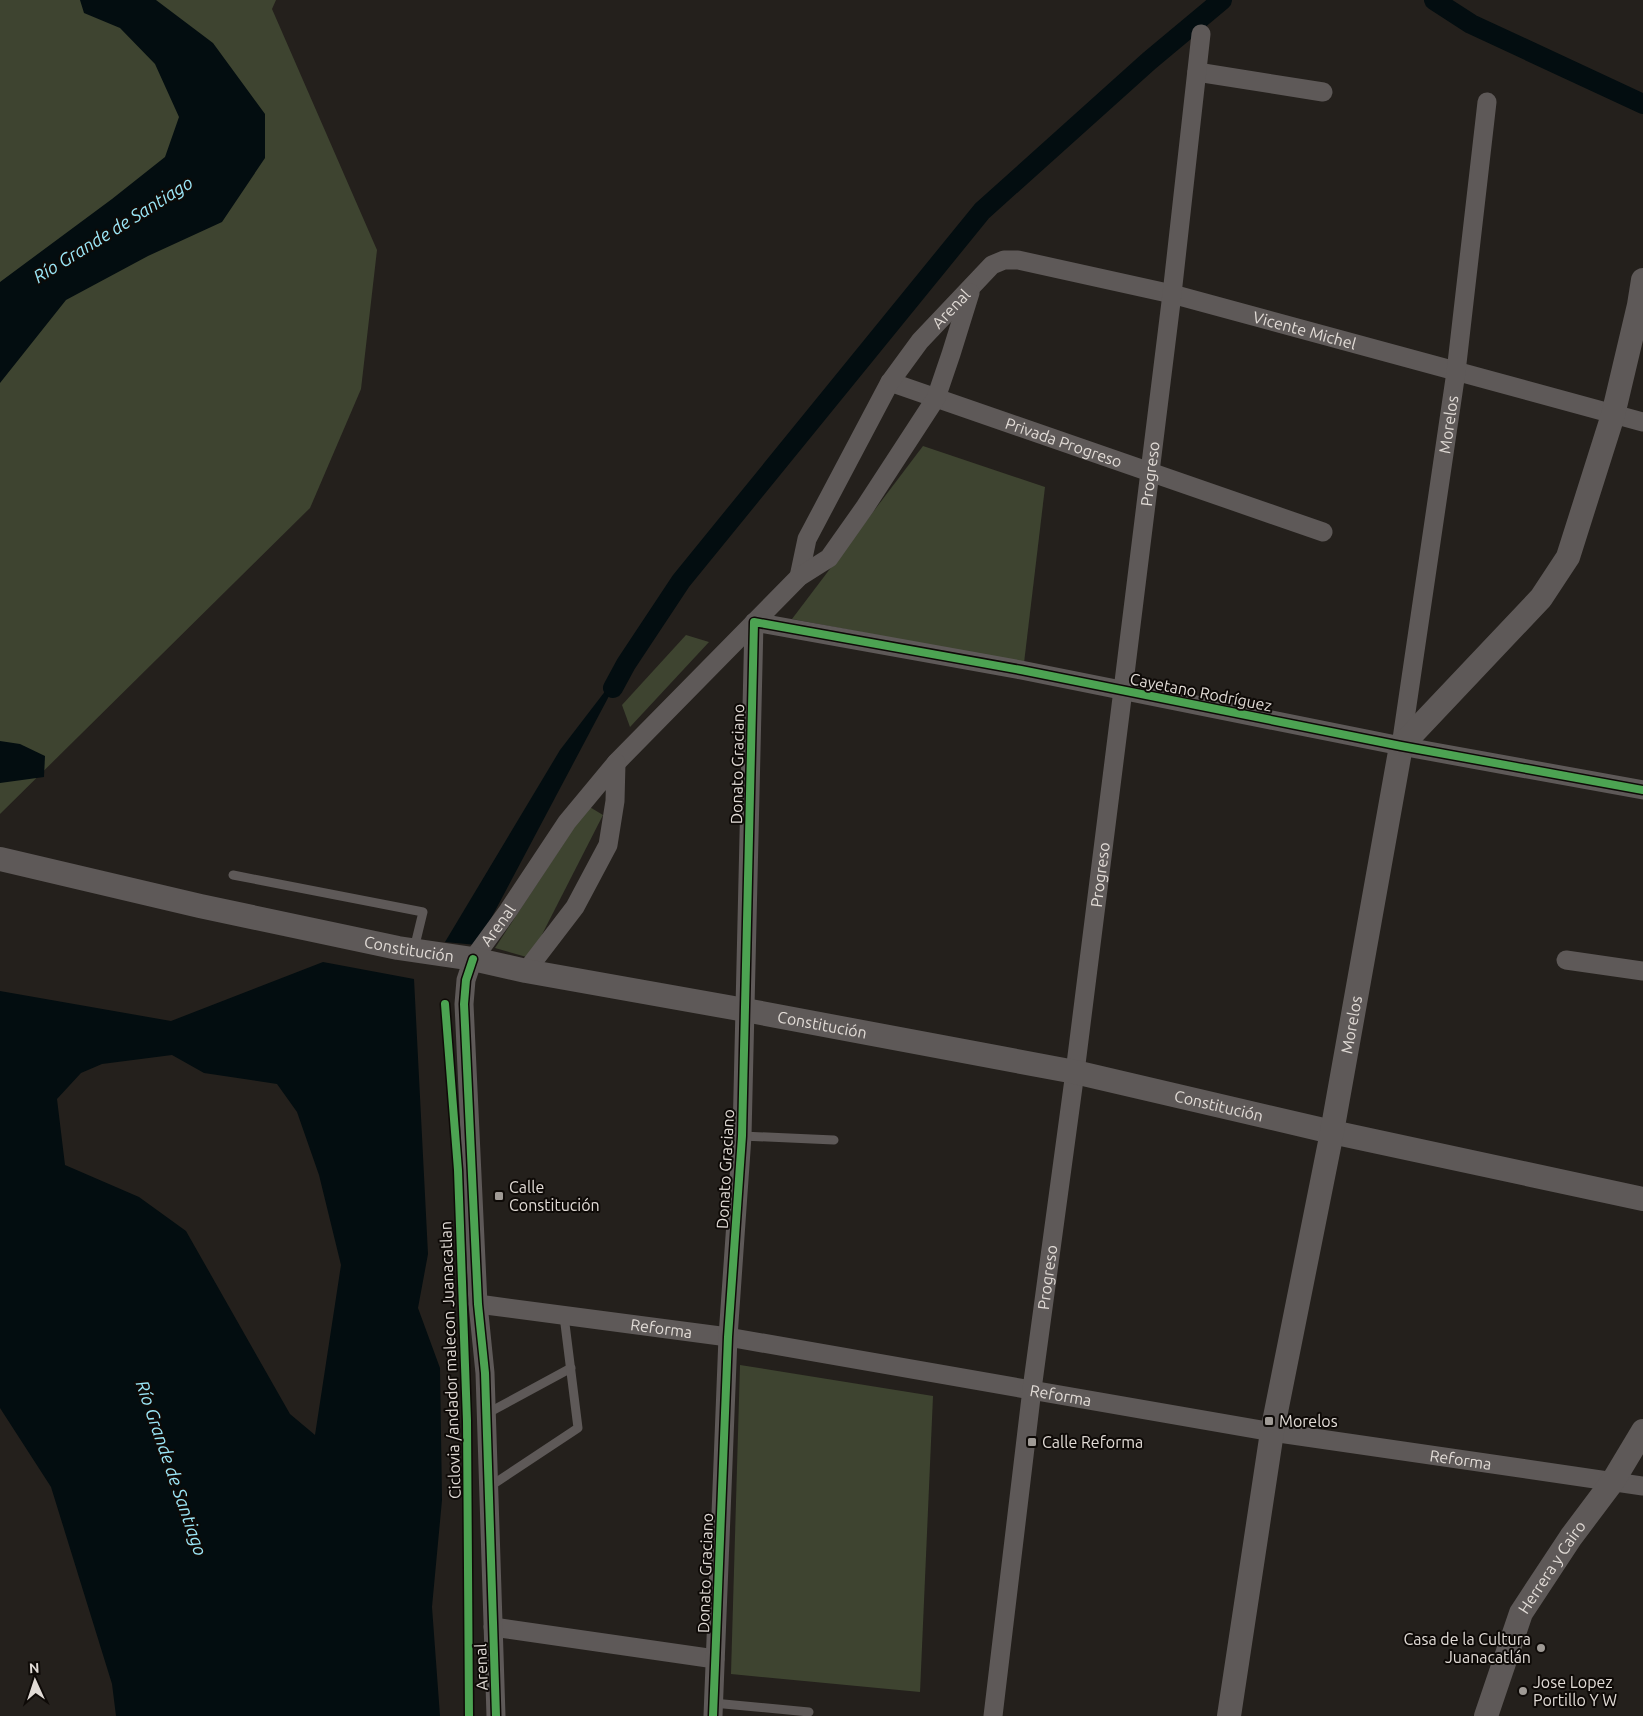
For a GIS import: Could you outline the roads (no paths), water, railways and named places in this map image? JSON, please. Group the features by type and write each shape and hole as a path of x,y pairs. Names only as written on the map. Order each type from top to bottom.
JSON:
{"street":[{"name":"Progreso","path":"993,1716 1032,1389 1075,1072 1172,294 1201,34"},
{"path":"1197,72 1323,92"},
{"name":"Morelos","path":"1229,1716 1272,1432 1332,1132 1401,746 1456,372 1487,102"},
{"name":"Vicente Michel","path":"972,287 992,265 1004,260 1018,260 1172,294 1643,422"},
{"name":"Arenal","path":"799,577 806,539 890,382 920,341 972,287"},
{"name":"Arenal","path":"496,1716 485,1373 478,1304 464,1004 466,980 473,959 508,911 567,822 616,763 799,577 829,558 865,508 936,398 972,287"},
{"path":"1401,746 1541,598 1568,557 1613,415 1642,297"},
{"name":"Privada Progreso","path":"890,382 1323,532"},
{"name":"Cayetano Rodríguez","path":"754,622 1021,670 1401,746 1643,790"},
{"name":"Donato Graciano","path":"713,1710 728,1337 742,1136 754,622"},
{"path":"526,971 575,907 608,845 615,801 616,763"},
{"name":"Constitución","path":"0,859 200,906 414,950 473,959 526,971 1075,1072 1332,1132 1643,1199"},
{"path":"1566,960 1643,971"},
{"name":"Reforma","path":"478,1304 728,1337 1272,1432 1643,1486"},
{"name":"Herrera y Cairo","path":"1486,1716 1521,1613 1571,1537 1612,1482 1643,1431"},
{"path":"493,1627 715,1659"}],"lane":[{"path":"233,875 422,912 414,950"},
{"path":"742,1136 834,1140"},
{"path":"488,1487 578,1428 564,1316"},
{"path":"486,1414 571,1368"},
{"path":"713,1710 809,1712"}],"water":[{"name":"Río Grande de Santiago","path":"80,0 156,0 213,43 265,114 265,158 222,222 148,256 66,300 0,383 0,282 165,157 179,117 155,64 120,28 84,13"},
{"path":"626,664 477,945 445,942 560,750"},
{"path":"0,741 20,744 45,756 44,777 0,783"},
{"name":"Río Grande de Santiago","path":"323,962 414,979 428,1254 418,1308 440,1368 442,1500 432,1607 440,1716 116,1716 112,1684 51,1487 0,1408 0,991 171,1021","holes":["172,1055 204,1073 277,1084 297,1112 319,1175 341,1265 315,1435 290,1414 186,1231 139,1197 65,1165 57,1099 81,1073 102,1064"]}],"waterway":[{"path":"613,688 626,664 681,581 982,211 1149,61 1222,0"},
{"path":"1434,0 1471,24 1643,104"}],"place":[{"name":"Calle Constitución","path":"499,1196"},
{"name":"Morelos","path":"1269,1421"},
{"name":"Calle Reforma","path":"1032,1442"},
{"name":"Casa de la Cultura Juanacatlán","path":"1541,1648"},
{"name":"Jose Lopez Portillo Y W","path":"1523,1691"}]}
